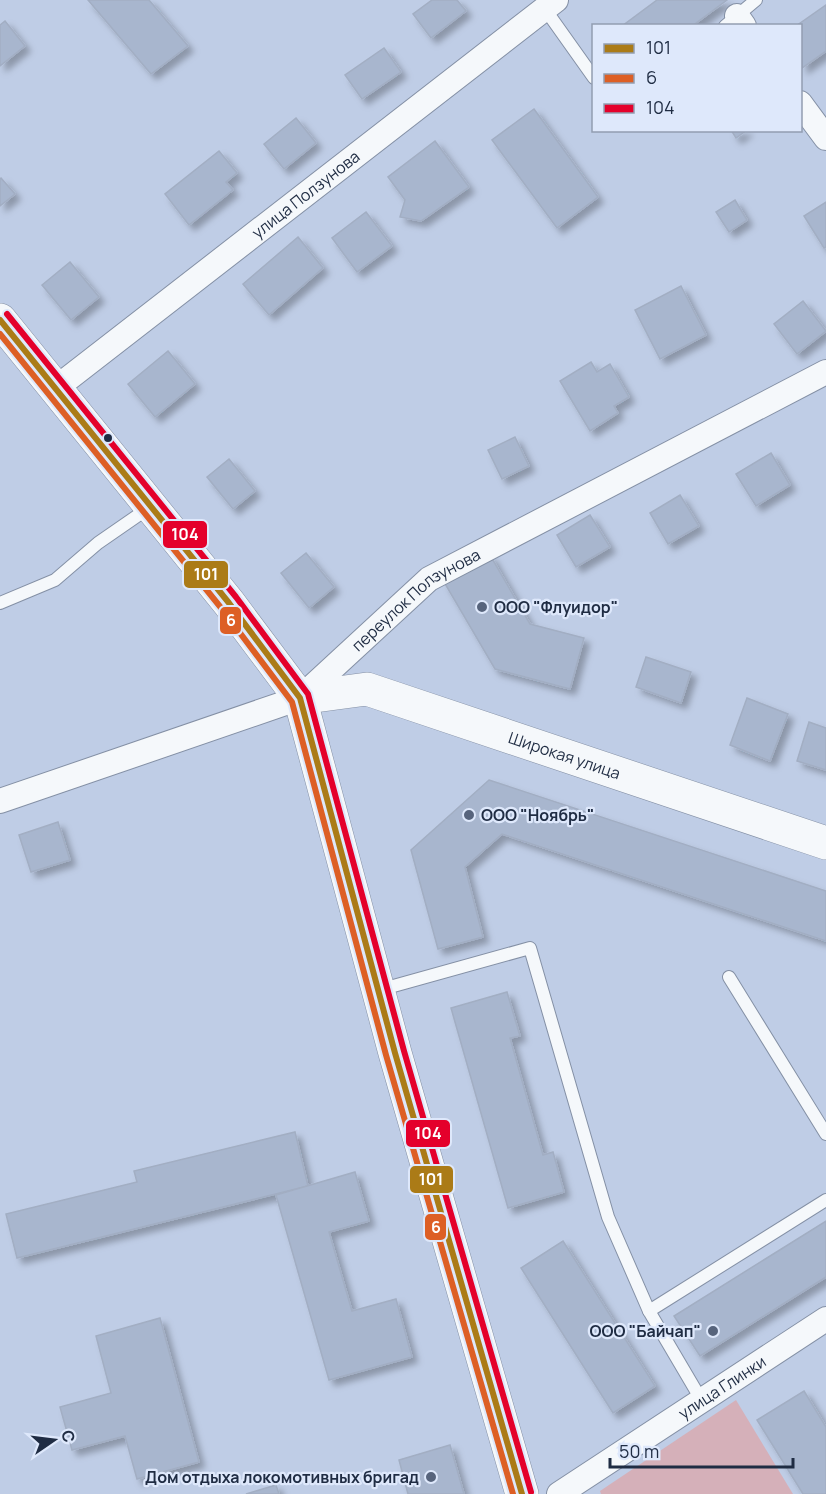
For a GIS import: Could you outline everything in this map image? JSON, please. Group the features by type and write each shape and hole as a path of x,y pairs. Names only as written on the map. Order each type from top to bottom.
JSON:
{"main road":[{"path":"0,320 229,603 300,698 378,990 522,1494"},
{"name":"Широкая улица","path":"300,698 367,689 826,843"}],"street":[{"name":"улица Ползунова","path":"56,388 551,4"},
{"path":"802,104 826,138"},
{"name":"переулок Ползунова","path":"0,801 300,698 429,579 826,372"},
{"name":"улица Глинки","path":"559,1494 826,1319"}],"lane":[{"path":"735,22 756,0"},
{"path":"551,4 592,75"},
{"path":"0,603 55,580 98,543 151,506"},
{"path":"378,990 530,948 608,1217 650,1311 702,1401"},
{"path":"729,977 826,1134"},
{"path":"650,1311 826,1200"}],"shaded area":[{"path":"736,1400 793,1494 601,1494 600,1491"}],"building":[{"path":"88,0 149,0 188,46 151,74"},
{"path":"432,0 457,0 466,11 431,38 413,14"},
{"path":"657,0 727,0 695,24 625,24"},
{"path":"826,5 826,51 802,68 802,24 799,24"},
{"path":"5,21 25,46 0,66 0,25"},
{"path":"384,48 401,72 362,99 345,75"},
{"path":"534,109 598,197 557,228 492,140"},
{"path":"296,118 316,143 284,169 264,144"},
{"path":"732,132 744,132 736,138"},
{"path":"435,141 469,187 421,221 400,217 405,200 388,177"},
{"path":"219,151 237,173 226,182 233,190 189,225 165,194"},
{"path":"0,179 15,194 0,206"},
{"path":"735,200 747,220 729,232 716,212"},
{"path":"826,202 826,247 824,248 804,216"},
{"path":"366,212 392,246 357,272 332,238"},
{"path":"298,237 323,268 269,315 243,284"},
{"path":"70,262 99,297 71,320 42,285"},
{"path":"681,286 706,335 660,359 635,310"},
{"path":"803,301 826,331 797,354 774,324"},
{"path":"168,351 195,384 155,417 128,384"},
{"path":"591,362 597,372 610,364 629,397 614,406 618,413 590,431 560,381"},
{"path":"515,437 529,466 502,479 488,450"},
{"path":"771,453 790,485 756,506 736,474"},
{"path":"229,459 255,491 233,509 207,477"},
{"path":"680,495 699,526 668,544 650,513"},
{"path":"590,515 610,547 576,567 557,535"},
{"path":"306,553 334,587 309,608 281,573"},
{"path":"490,555 530,624 584,638 570,689 495,669 444,582"},
{"path":"646,657 691,672 681,703 636,687"},
{"path":"747,698 788,714 770,761 730,745"},
{"path":"809,722 826,728 826,770 797,761"},
{"path":"489,780 826,891 826,941 502,834 465,867 483,937 438,949 411,850"},
{"path":"58,822 70,860 31,872 19,835"},
{"path":"507,992 520,1036 510,1038 543,1155 553,1152 564,1192 508,1208 451,1008"},
{"path":"295,1132 308,1186 17,1258 6,1214 137,1182 134,1171"},
{"path":"355,1172 369,1221 329,1232 352,1311 396,1299 412,1357 329,1380 276,1195"},
{"path":"826,1221 826,1277 700,1356 674,1316"},
{"path":"563,1241 655,1386 613,1413 521,1268"},
{"path":"160,1318 199,1462 137,1479 125,1436 72,1450 60,1407 111,1393 96,1336"},
{"path":"804,1391 826,1427 826,1494 803,1494 757,1420"},
{"name":"Дом отдыха локомотивных бригад","path":"450,1445 464,1494 408,1494 399,1460"},
{"path":"276,1485 279,1494 246,1494"}],"transit line":[{"name":"104","path":"7,314 236,597 308,694 404,1051 531,1492"},
{"name":"101","path":"0,320 229,603 300,698 395,1053 522,1494"},
{"name":"6","path":"0,334 222,609 292,702 386,1055 513,1494"}],"place":[{"name":"ООО \"Флуидор\"","path":"482,607"},
{"name":"ООО \"Ноябрь\"","path":"469,815"},
{"name":"ООО \"Байчап\"","path":"713,1331"},
{"name":"Дом отдыха локомотивных бригад","path":"431,1477"}]}
